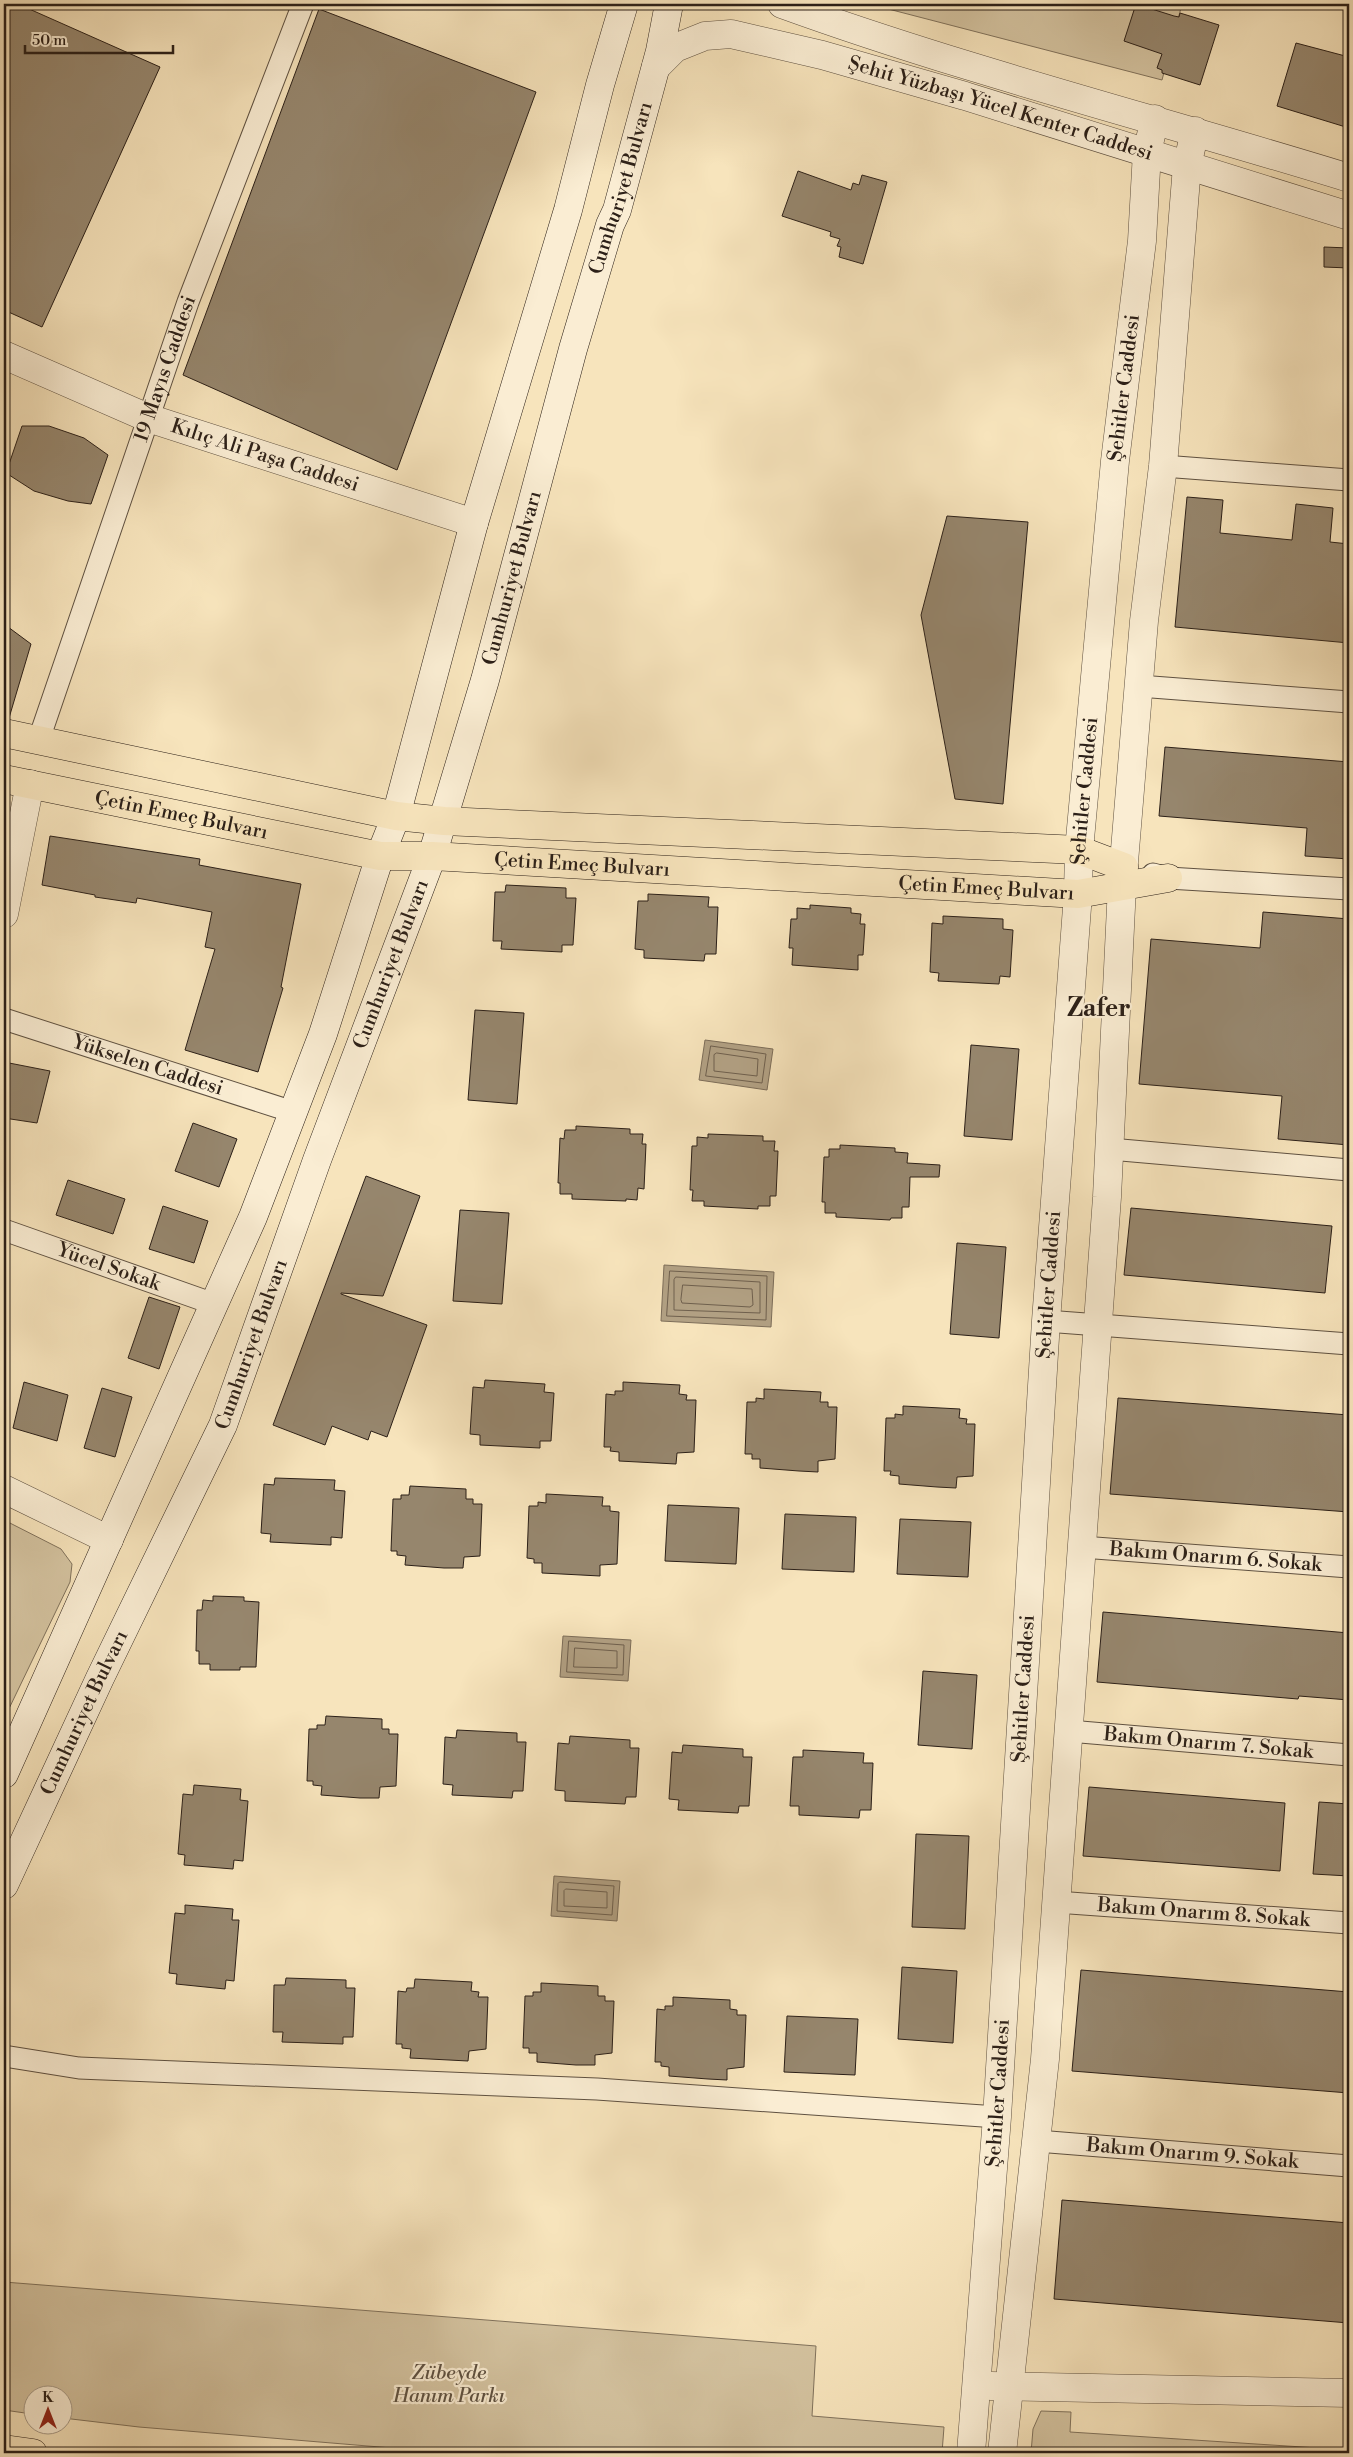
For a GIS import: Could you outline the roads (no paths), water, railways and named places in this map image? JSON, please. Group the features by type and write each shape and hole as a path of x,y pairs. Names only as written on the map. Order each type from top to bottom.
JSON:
{"main road":[{"path":"4,733 396,816 444,821 1079,850 1123,876"},
{"name":"Çetin Emeç Bulvarı","path":"17,781 380,856 432,856 1078,894 1123,876 1168,878"},
{"path":"4,2449 33,2453"}],"street":[{"name":"19 Mayıs Caddesi","path":"39,739 188,302 303,4"},
{"name":"Cumhuriyet Bulvarı","path":"4,1774 253,1217 323,1034 380,856 396,816 474,523 568,210 600,85 624,4"},
{"name":"Cumhuriyet Bulvarı","path":"4,1885 104,1669 223,1425 317,1160 432,856 485,680 573,349 610,225 617,210 671,4"},
{"name":"Şehit Yüzbaşı Yücel Kenter Caddesi","path":"782,4 841,24 1349,178"},
{"name":"Şehit Yüzbaşı Yücel Kenter Caddesi","path":"658,59 675,48 705,36 731,34 822,55 1148,152 1187,166 1349,216"},
{"name":"Şehitler Caddesi","path":"971,2453 997,2117 1046,1321 1078,894 1079,850 1115,461 1142,240 1148,152 1155,119"},
{"name":"Şehitler Caddesi","path":"1002,2453 1037,2141 1056,1902 1110,1148 1123,876 1144,622 1163,466 1187,166 1195,131"},
{"name":"Kılıç Ali Paşa Caddesi","path":"4,355 148,418 474,523"},
{"path":"1163,466 1349,480"},
{"path":"1139,686 1349,702"},
{"path":"4,914 17,781"},
{"path":"1168,878 1349,889"},
{"name":"Yükselen Caddesi","path":"4,1019 293,1112"},
{"path":"1110,1148 1349,1170"},
{"name":"Yücel Sokak","path":"4,1230 214,1304"},
{"path":"1046,1321 1349,1344"},
{"path":"4,1489 109,1540"},
{"name":"Bakım Onarım 6. Sokak","path":"1082,1547 1349,1567"},
{"name":"Bakım Onarım 7. Sokak","path":"1069,1731 1349,1755"},
{"name":"Bakım Onarım 8. Sokak","path":"1056,1902 1349,1923"},
{"path":"4,2056 79,2068 597,2089 997,2117"},
{"name":"Bakım Onarım 9. Sokak","path":"1037,2141 1349,2166"},
{"path":"976,2386 1349,2393"}],"water":[{"path":"705,1040 773,1049 767,1090 699,1080"},
{"path":"664,1265 774,1272 771,1327 661,1321"},
{"path":"563,1636 631,1640 628,1681 560,1677"},
{"path":"554,1876 620,1881 617,1921 551,1916"}],"district":[{"name":"Zafer","path":"1099,1008"}],"park label":[{"name":"Zübeyde Hanım Parkı","path":"449,2384"}]}
